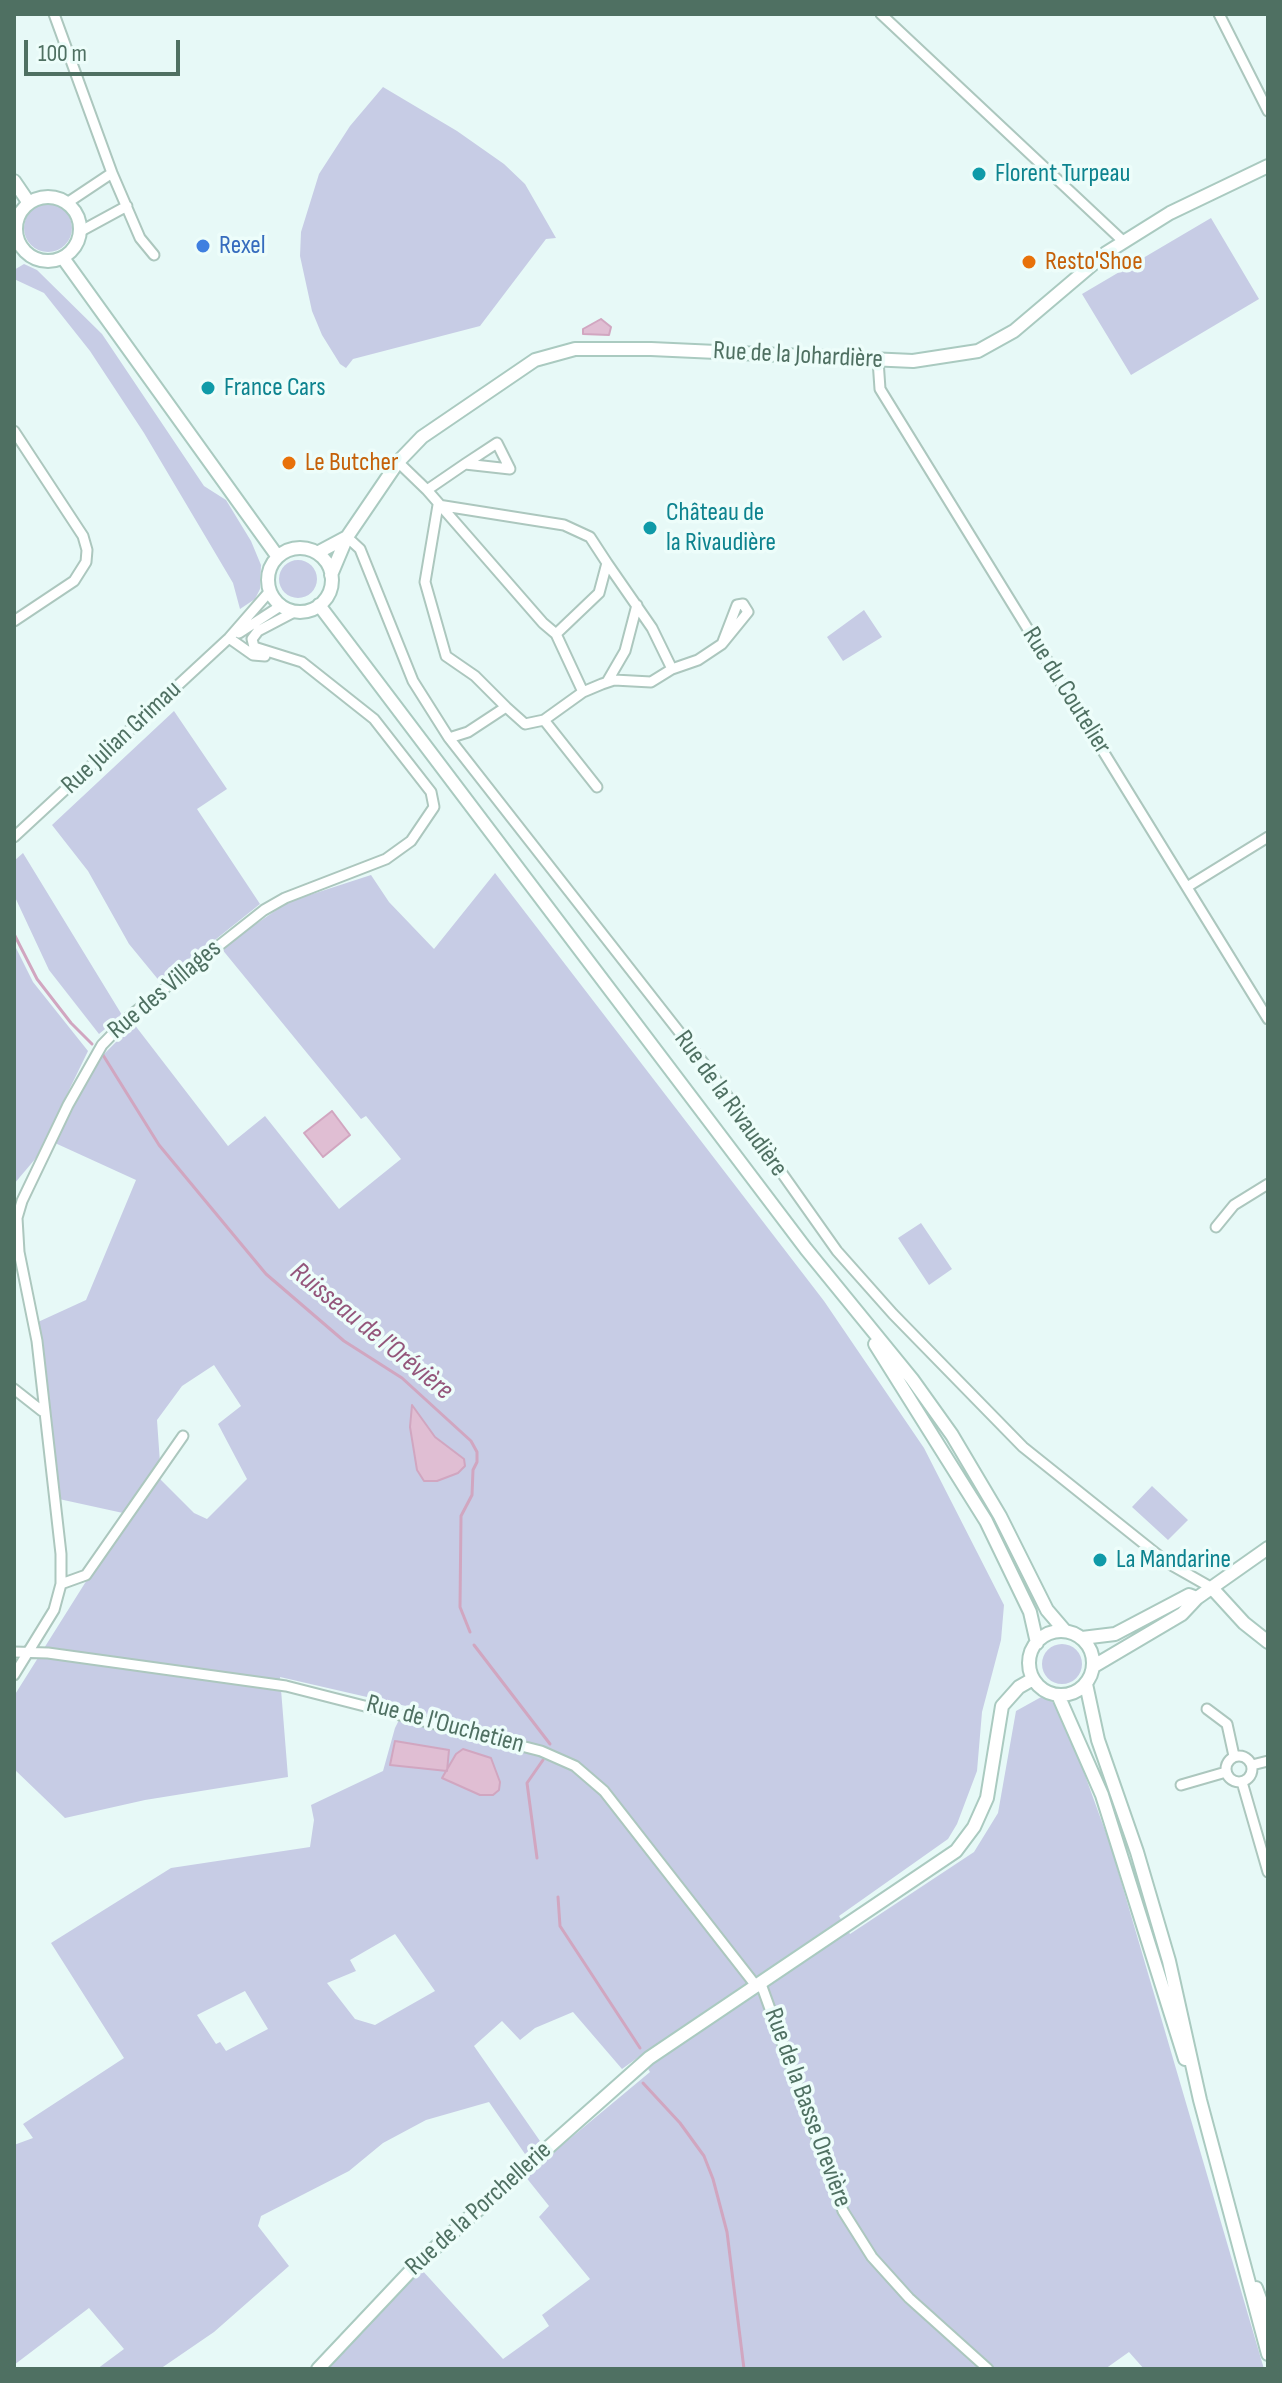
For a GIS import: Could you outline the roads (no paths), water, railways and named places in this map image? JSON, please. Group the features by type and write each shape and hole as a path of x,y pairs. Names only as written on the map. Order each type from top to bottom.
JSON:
{"main road":[{"name":"Rue de la Johardière","path":"331,575 347,537 398,462 422,437 535,360 575,349 651,349 878,360 928,360 978,351 1014,331 1124,242 1206,193 1268,166"},
{"path":"14,181 29,203"},
{"path":"48,197 67,203 78,215 81,231 75,247 63,258 42,261 28,254 19,244 15,231 18,218 29,203 48,197"},
{"path":"14,262 28,254"},
{"path":"63,258 278,557"},
{"name":"Rue de la Johardière","path":"317,553 347,537"},
{"path":"300,548 317,553 328,565 330,589 319,605 296,611 282,605 270,591 269,572 278,557 300,548"},
{"path":"319,605 952,1435 1000,1516 1047,1610 1065,1631"},
{"path":"838,1288 986,1521 1030,1612 1037,1643"},
{"path":"1094,1666 1089,1646 1082,1638 1065,1631 1051,1632 1037,1643 1030,1655 1033,1679 1046,1691 1058,1695 1074,1693 1086,1684 1094,1666 1182,1614 1197,1598 1268,1548"},
{"path":"1212,1588 1244,1623 1268,1642"},
{"path":"1082,1638 1115,1634 1189,1595 1197,1598"},
{"name":"Rue de la Porchellerie","path":"318,2369 418,2263 649,2058 938,1865 961,1845 987,1798 1002,1706 1019,1687 1033,1679"},
{"path":"1086,1684 1098,1740 1133,1839 1169,1961 1200,2100 1268,2354"},
{"path":"1058,1695 1102,1795 1200,2100"},
{"path":"1241,2256 1268,2320"}],"street":[{"path":"54,14 112,173 140,238 154,255"},
{"path":"881,14 1124,242"},
{"path":"1219,14 1268,111"},
{"path":"67,203 112,173"},
{"path":"81,231 127,206"},
{"name":"Rue du Coutelier","path":"878,360 880,389 1268,1019"},
{"path":"14,431 83,536 87,550 86,562 74,581 14,621"},
{"path":"427,490 465,464 497,443 510,469 465,464"},
{"path":"398,462 427,490 556,634 583,692"},
{"path":"438,505 578,529 601,550 637,605 672,669"},
{"path":"438,505 433,515 432,557 425,582 446,656 475,676 525,724 544,720 583,692 607,682 651,682 672,669 698,660 722,644"},
{"name":"Rue de la Rivaudière","path":"347,537 360,549 413,681 449,738 709,1070 815,1221 869,1287 1032,1455 1168,1563 1212,1588"},
{"path":"556,634 599,593 607,563"},
{"name":"Rue Julian Grimau","path":"14,837 229,638 270,591"},
{"name":"Rue Julian Grimau","path":"229,638 282,605"},
{"path":"607,682 625,651 637,605"},
{"path":"276,656 254,647 252,639 267,625 296,611"},
{"path":"229,638 253,655 276,656"},
{"name":"Rue des Villages","path":"14,1675 54,1610 61,1584 61,1554 42,1411 37,1341 19,1252 17,1218 22,1201 85,1070 113,1031 264,910 285,898 386,859 411,841 434,807 431,792 374,719 302,662 276,656"},
{"path":"449,738 468,732 506,707"},
{"path":"544,720 597,787"},
{"path":"1187,887 1268,837"},
{"path":"1216,1227 1234,1205 1268,1184"},
{"path":"14,1192 22,1201"},
{"path":"14,1389 42,1411"},
{"path":"61,1584 86,1575 183,1436"},
{"name":"Rue de l'Ouchetien","path":"14,1652 286,1686 541,1751 575,1766 604,1791 759,1985"},
{"path":"1207,1709 1227,1724 1234,1756"},
{"path":"1234,1756 1246,1757 1252,1765 1250,1775 1242,1782 1232,1780 1226,1772 1227,1762 1234,1756"},
{"path":"1252,1765 1268,1761"},
{"path":"1181,1785 1226,1772"},
{"path":"1242,1782 1268,1872"},
{"name":"Rue de la Basse Orevière","path":"759,1985 843,2211 872,2257 909,2298 988,2369"}],"waterway":[{"name":"Ruisseau de l'Orévière","path":"14,934 37,979 71,1023 92,1044"},
{"name":"Ruisseau de l'Orévière","path":"103,1055 159,1145 266,1274 344,1341 402,1378 471,1441 477,1452 477,1462 473,1470 472,1495 461,1516 460,1607 470,1632"},
{"name":"Ruisseau de l'Orévière","path":"474,1645 550,1744"},
{"name":"Ruisseau de l'Orévière","path":"537,1858 527,1783 543,1760"},
{"name":"Ruisseau de l'Orévière","path":"558,1897 560,1926 640,2048"},
{"name":"Ruisseau de l'Orévière","path":"643,2083 680,2123 704,2156 713,2179 727,2232 744,2369"}],"place":[{"name":"Florent Turpeau","path":"979,174"},
{"name":"Rexel","path":"203,246"},
{"name":"Resto'Shoe","path":"1029,262"},
{"name":"France Cars","path":"208,388"},
{"name":"Le Butcher","path":"289,463"},
{"name":"Château de la Rivaudière","path":"650,528"},
{"name":"La Mandarine","path":"1100,1560"}]}
